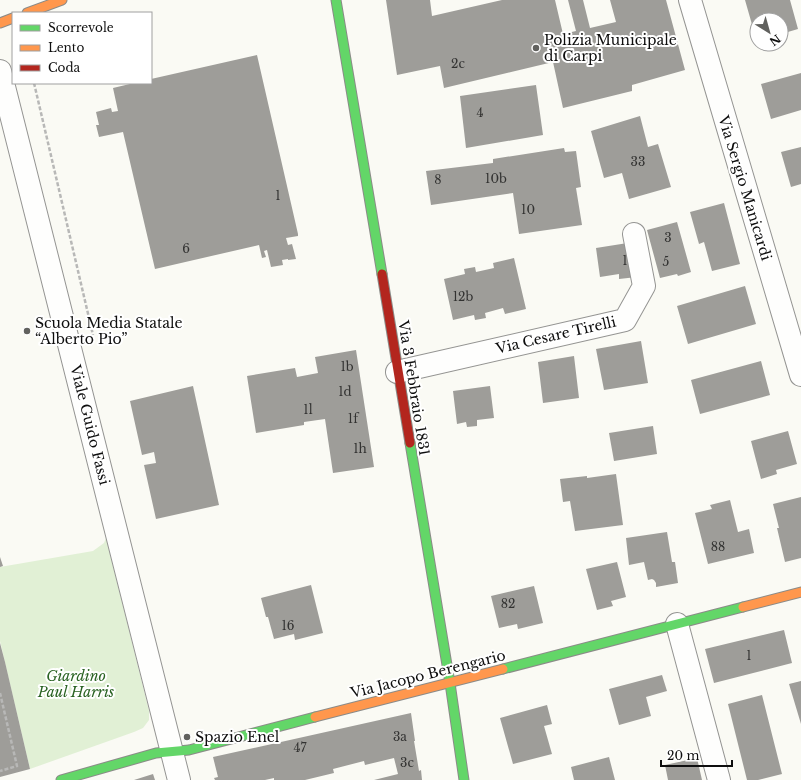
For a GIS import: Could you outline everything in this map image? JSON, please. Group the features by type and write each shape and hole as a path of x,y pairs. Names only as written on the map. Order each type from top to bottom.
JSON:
{"street":[{"path":"30,12 62,0"},
{"name":"Via 3 Febbraio 1831","path":"336,0 450,683 464,780"},
{"name":"Via Sergio Manicardi","path":"690,0 801,376"},
{"path":"0,23 12,18"},
{"name":"Viale Guido Fassi","path":"0,71 179,780"},
{"name":"Via Cesare Tirelli","path":"397,372 625,320 644,286 634,234"},
{"name":"Via Jacopo Berengario","path":"61,780 156,753 189,750 801,592"},
{"path":"677,624 719,780"}],"path":[{"path":"0,693 17,766 0,771"}],"green space":[{"name":"Giardino Paul Harris","path":"106,538 149,711 149,720 143,728 134,732 30,769 0,641 0,567 93,551 104,543"}],"building":[{"name":"Polizia Municipale di Carpi","path":"386,0 430,0 432,16 502,0 555,0 563,34 576,31 568,0 583,0 590,28 616,22 610,0 666,0 685,70 632,85 632,91 563,108 553,62 444,88 440,66 397,75"},
{"path":"745,0 790,0 798,29 789,32 789,12 749,12 749,14"},
{"path":"257,55 298,234 298,236 286,238 288,245 292,244 296,259 282,260 283,265 271,267 267,250 264,251 266,257 262,258 259,245 155,269 123,132 99,137 96,125 99,125 96,112 111,108 112,112 118,111 113,88 130,84 152,84 152,79"},
{"path":"801,73 801,110 771,119 761,84"},
{"path":"536,85 543,135 466,148 460,96"},
{"path":"640,116 648,147 658,144 671,187 629,199 622,173 604,178 591,131"},
{"path":"801,147 801,184 791,187 781,152"},
{"path":"564,148 565,152 576,151 581,187 576,188 582,225 519,234 513,193 431,205 426,171 493,163 493,159"},
{"path":"724,203 740,264 712,271 704,242 699,244 690,212"},
{"path":"677,222 691,272 678,276 677,274 660,278 647,230"},
{"path":"634,242 637,277 619,279 619,274 600,277 596,248"},
{"path":"514,258 526,309 505,314 503,308 485,313 486,318 475,320 474,315 453,320 444,279 465,274 464,269 475,267 476,272 494,268 493,263"},
{"path":"745,286 756,324 688,344 677,306"},
{"path":"641,341 648,383 604,390 596,349"},
{"path":"356,350 374,467 333,473 325,419 304,422 304,425 256,433 247,376 295,368 297,377 318,373 315,357"},
{"path":"574,356 579,398 543,403 538,362"},
{"path":"761,361 770,395 700,414 691,380"},
{"path":"193,386 219,505 156,519 144,465 156,463 154,452 142,455 130,401"},
{"path":"490,386 494,418 477,420 477,426 467,427 466,422 457,424 453,391"},
{"path":"653,426 657,454 614,461 609,433"},
{"path":"788,431 797,464 776,470 777,474 761,479 751,441"},
{"path":"616,474 623,525 575,531 570,501 563,502 560,479 587,476 587,478"},
{"path":"801,497 801,558 785,562 773,504"},
{"path":"730,500 738,532 749,529 754,553 708,564 695,513 712,509 710,505"},
{"path":"667,532 672,562 675,562 678,583 656,587 654,580 648,580 644,562 629,565 626,538"},
{"path":"0,557 3,566 0,567"},
{"path":"617,562 626,597 611,601 613,606 597,610 586,569"},
{"path":"311,585 323,633 295,640 294,634 274,639 261,598"},
{"path":"534,586 543,623 518,629 517,624 499,628 491,596"},
{"path":"784,630 792,663 714,683 705,649"},
{"path":"0,643 30,769 0,777"},
{"path":"662,675 667,691 646,697 651,716 619,725 609,689"},
{"path":"801,681 801,724 789,684"},
{"path":"762,695 782,774 758,780 747,780 728,704"},
{"path":"547,705 552,724 544,726 552,754 513,764 500,718"},
{"path":"411,713 414,741 422,780 374,780 398,774 394,758 365,765 364,761 333,769 334,773 305,780 274,780 274,778 265,780 215,780 214,778 218,777 213,757"},
{"path":"609,757 615,780 574,780 571,767"},
{"path":"697,758 702,780 668,780 665,765"},
{"path":"153,774 155,780 134,780"}],"traffic: fast":[{"path":"336,0 382,274"},
{"path":"410,443 450,683 464,780"},
{"path":"503,669 743,607"},
{"path":"61,780 156,753 189,750 315,717"}],"traffic: slow":[{"path":"30,12 62,0"},
{"path":"0,23 12,18"},
{"path":"743,607 801,592"},
{"path":"315,717 503,669"}],"traffic: jam":[{"path":"382,274 410,443"}],"place":[{"name":"Polizia Municipale di Carpi","path":"536,48"},
{"name":"Scuola Media Statale “Alberto Pio”","path":"27,331"},
{"name":"Spazio Enel","path":"187,737"}]}
